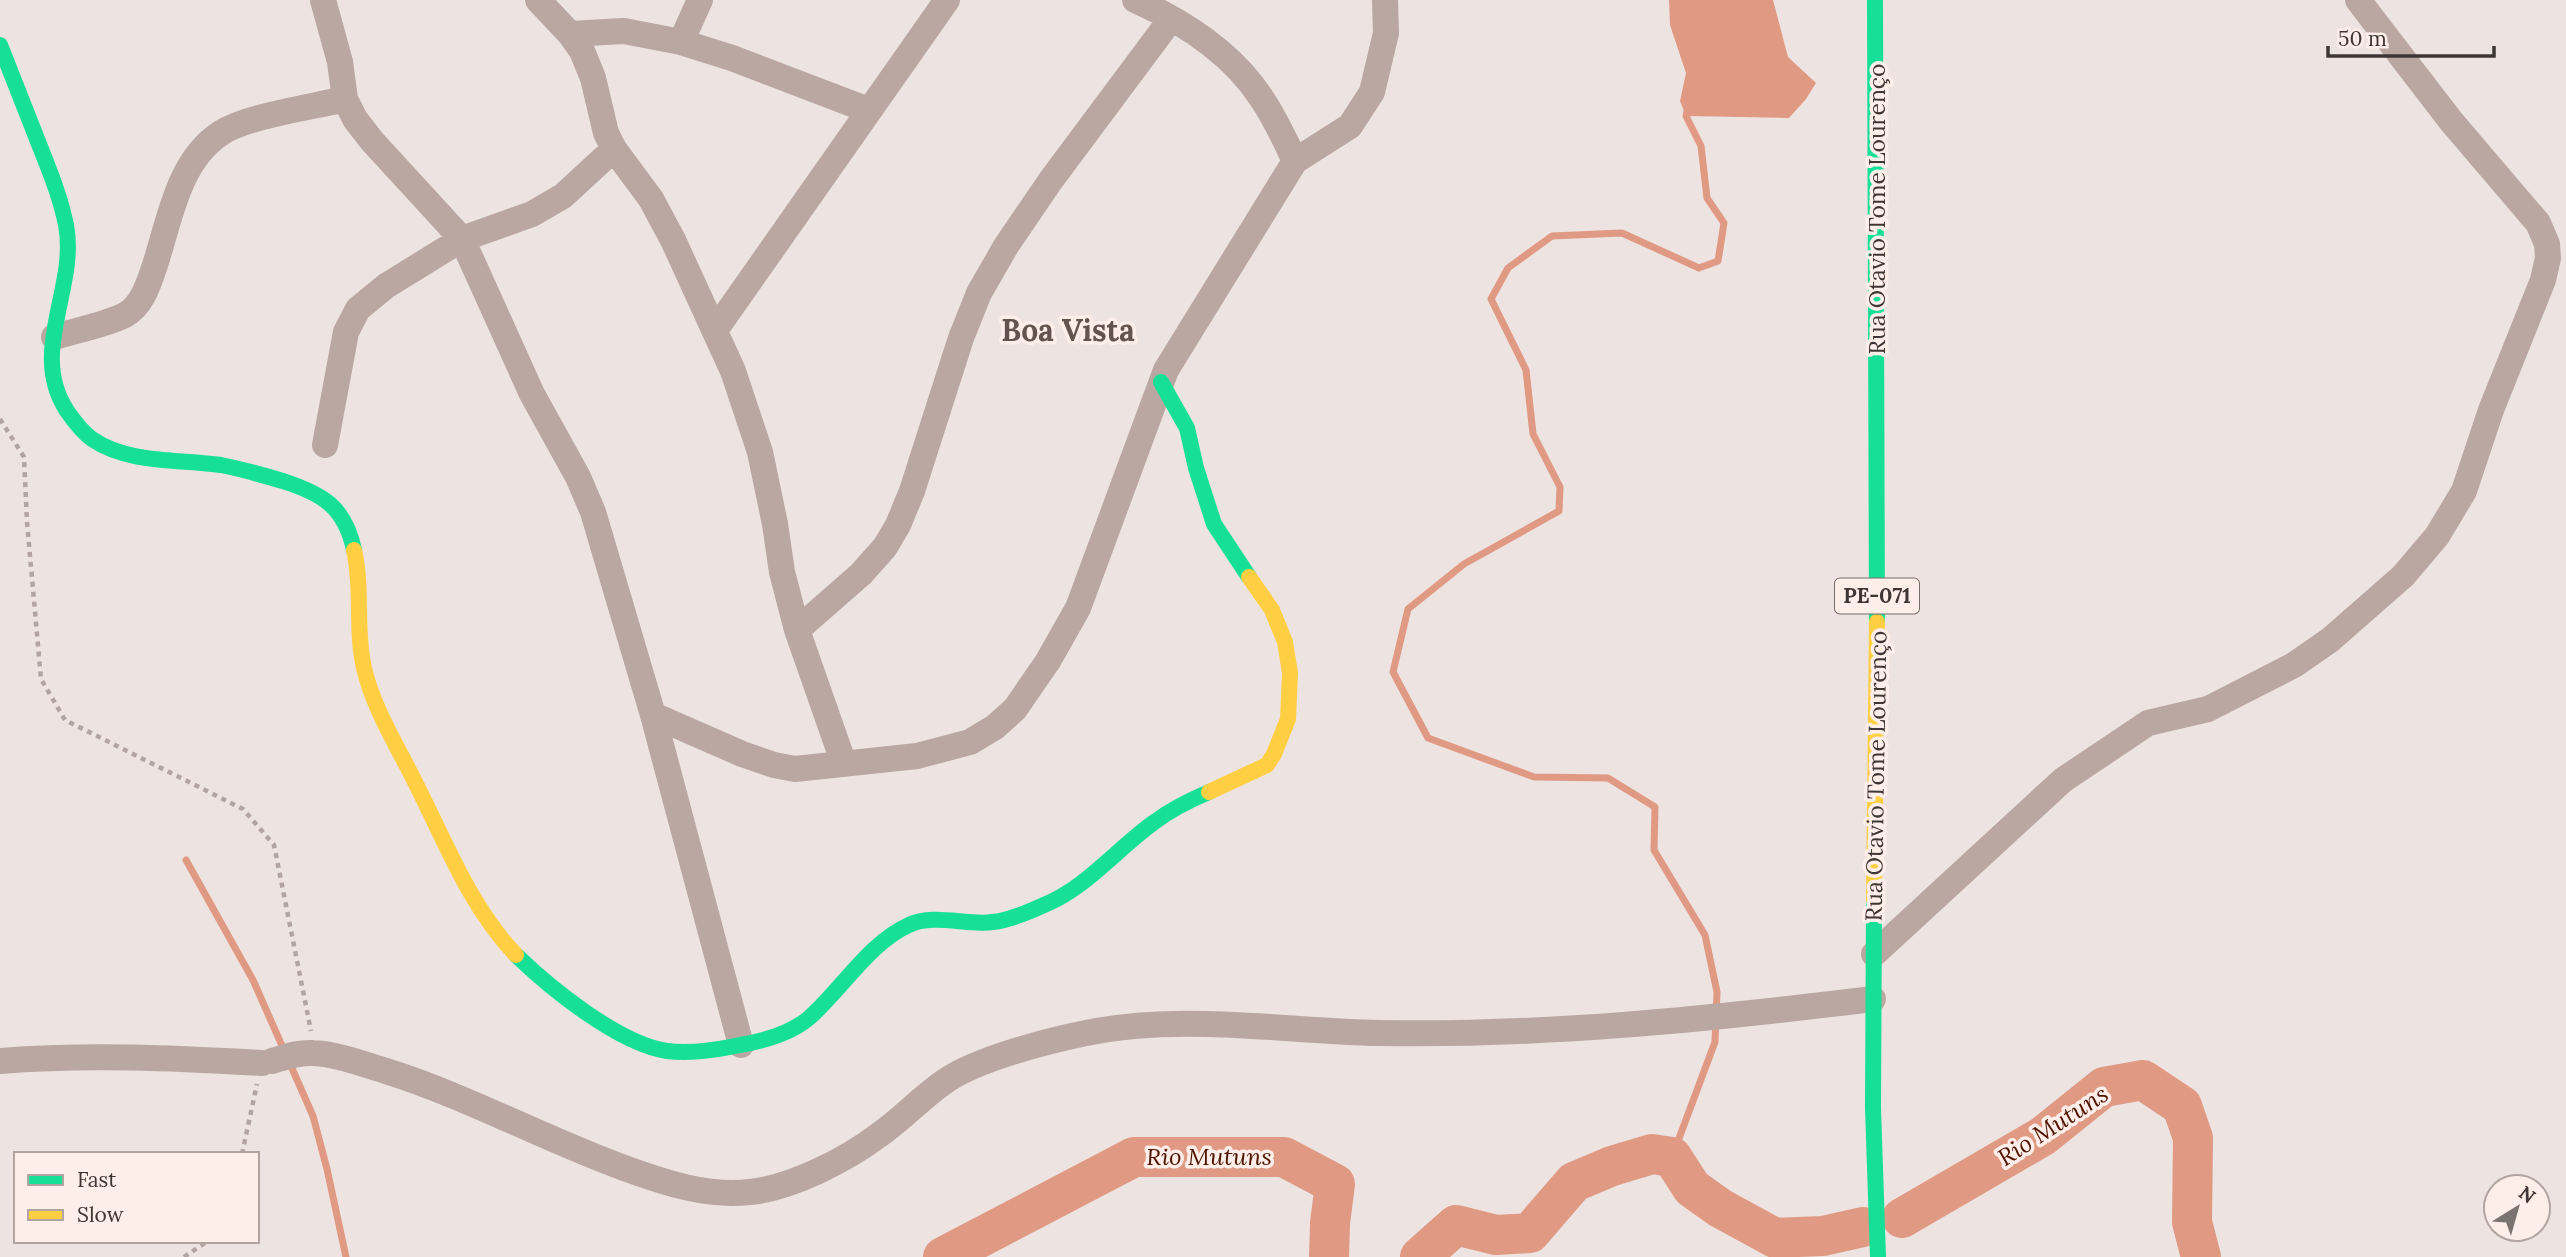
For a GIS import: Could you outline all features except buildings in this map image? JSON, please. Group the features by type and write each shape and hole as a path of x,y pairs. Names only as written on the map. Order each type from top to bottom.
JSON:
{"street":[{"path":"323,0 340,62 345,99 372,141 462,239 532,394 578,477 593,512 653,715 741,1045"},
{"path":"538,0 582,51 606,133 614,149 651,199 716,329 750,418 760,452 782,572 797,630 844,764"},
{"path":"681,42 701,0"},
{"path":"716,329 947,0"},
{"path":"1135,0 1171,19 1225,55 1242,73 1273,116 1295,161"},
{"path":"653,715 774,765 795,769 917,756 970,741 995,727 1015,709 1048,661 1078,608 1166,370 1295,161 1350,126 1367,101 1375,82 1386,33 1385,0"},
{"name":"Rua Otavio Tome Lourenço","path":"1875,0 1879,444 1873,999 1878,1257"},
{"path":"1874,954 2063,780 2120,739 2148,723 2208,709 2234,697 2294,665 2330,640 2403,576 2437,536 2464,491 2491,410 2543,280 2548,258 2547,243 2538,223 2451,121 2358,0"},
{"path":"797,630 861,574 885,547 898,525 912,491 961,338 979,293 1051,180 1171,19"},
{"path":"569,34 624,32 681,42 769,71 868,110"},
{"path":"0,45 48,168 68,230 68,271 54,337 53,384 64,407 89,438 106,448 130,454 238,468 320,495 333,505 349,531 355,555 362,669 469,889 493,928 556,992 635,1040 659,1049 678,1052 741,1045 772,1038 807,1020 885,940 908,925 919,920 940,919 994,922 1045,905 1100,867 1154,822 1188,802 1266,765 1274,754 1288,719 1290,673 1284,642 1272,610 1214,524 1196,468 1187,428 1161,382"},
{"path":"54,337 125,315 140,300 149,282 179,188 205,145 242,122 345,99"},
{"path":"325,445 341,356 352,318 368,299 462,239 550,205 614,149"},
{"path":"0,1061 45,1057 142,1057 267,1062 307,1053 355,1062 423,1083 592,1157 668,1184 722,1192 750,1192 776,1187 841,1159 877,1137 945,1081 968,1069 1032,1046 1088,1032 1130,1026 1186,1023 1378,1033 1514,1031 1731,1016 1873,999"}],"path":[{"path":"0,419 24,457 41,678 65,720 243,809 274,845 307,1053"},
{"path":"243,1152 267,1062"},
{"path":"184,1257 205,1243"}],"shaded area":[{"path":"1669,0 1773,0 1788,57 1816,83 1806,99 1789,118 1686,116 1680,101 1686,73 1670,25"}],"waterway":[{"path":"1672,1157 1715,1042 1717,992 1705,935 1654,850 1655,807 1608,778 1534,777 1428,738 1393,672 1408,609 1464,564 1559,511 1560,487 1533,434 1526,370 1491,299 1508,268 1552,236 1622,233 1699,268 1718,261 1724,223 1707,198 1701,146 1686,116 1688,107"},
{"path":"186,860 253,980 313,1116 346,1257"},
{"name":"Rio Mutuns","path":"1902,1218 2043,1136 2104,1087 2143,1080 2182,1106 2193,1138 2192,1222 2201,1257"},
{"name":"Rio Mutuns","path":"1420,1257 1456,1225 1496,1235 1530,1233 1574,1182 1612,1166 1652,1154 1672,1157 1692,1188 1720,1208 1775,1238 1823,1236 1863,1227"},
{"name":"Rio Mutuns","path":"943,1257 1134,1157 1284,1157 1335,1184 1329,1257"}],"traffic: fast":[{"path":"1875,0 1877,622"},
{"path":"0,45 53,181 66,225 66,272 56,320 52,366 56,389 67,411 92,439 122,453 229,467 310,491 330,504 338,513 345,523 354,550"},
{"path":"1161,382 1187,428 1196,468 1214,524 1249,577"},
{"path":"516,955 586,1013 628,1038 648,1046 667,1051 695,1052 758,1041 785,1033 802,1024 881,943 909,925 929,920 993,922 1038,908 1074,889 1160,818 1209,792"},
{"path":"1874,900 1873,1108 1878,1257"}],"traffic: slow":[{"path":"354,550 361,653 373,698 460,874 485,916 516,955"},
{"path":"1209,792 1267,765 1288,719 1290,673 1285,642 1272,610 1249,577"},
{"path":"1874,900 1877,622"}],"district":[{"name":"Boa Vista","path":"1068,331"}]}
